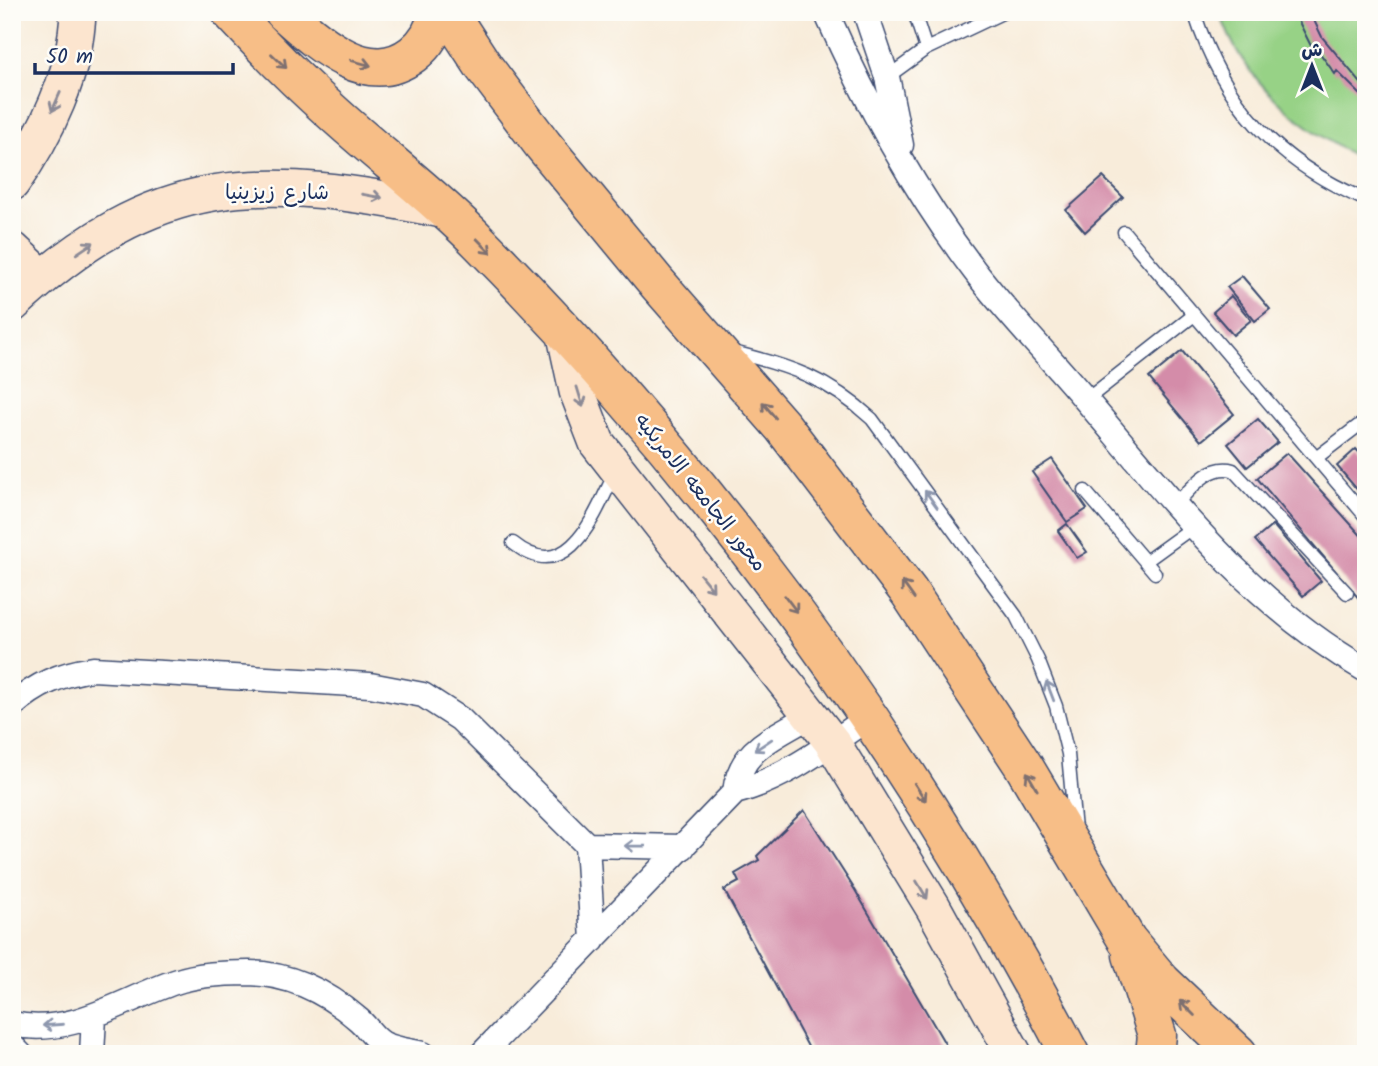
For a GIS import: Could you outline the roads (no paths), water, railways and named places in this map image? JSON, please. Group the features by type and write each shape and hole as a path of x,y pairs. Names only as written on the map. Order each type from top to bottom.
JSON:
{"main road":[{"name":"محور الجامعه الامريكيه","path":"231,12 331,112 447,211 564,331 725,518 871,716 974,879 1071,1052"},
{"path":"284,12 340,56 373,66 390,65 421,48 431,34 439,12"},
{"path":"448,12 491,78 543,145 657,284 783,427 909,592 968,678 1127,940 1162,982 1238,1054"},
{"path":"1127,940 1157,1035 1155,1054"}],"street":[{"path":"12,183 34,152 61,91 78,12"},
{"path":"827,12 866,96 906,170 975,272 1193,527 1254,587 1343,657 1366,670"},
{"path":"865,12 887,77 906,170"},
{"name":"شارع زيزينيا","path":"12,305 42,277 99,238 151,208 190,196 235,188 309,188 367,195 447,211"},
{"path":"12,249 42,277"},
{"path":"564,331 586,417 597,443 832,742 933,907 1014,1054"},
{"path":"12,706 42,683 65,674 93,669 400,688 423,695 460,719 587,845 593,940"},
{"path":"735,792 737,775 751,753 812,714"},
{"path":"482,1054 735,792 769,780 871,716"},
{"path":"587,845 682,847"},
{"path":"12,1024 58,1025 94,1017 178,981 207,975 251,974 293,980 313,987 352,1014 383,1049 423,1054"},
{"path":"92,1054 94,1017"},
{"path":"12,1046 20,1054"}],"lane":[{"path":"914,12 926,48"},
{"path":"866,96 926,48 1004,12"},
{"path":"1194,12 1216,70 1238,105 1265,136 1296,163 1331,185 1366,200"},
{"path":"1124,232 1366,517"},
{"path":"1086,400 1194,315"},
{"path":"716,348 795,368 849,397 891,443 1016,616 1038,660 1056,706 1068,754 1075,803 1076,855"},
{"path":"1316,458 1358,426 1366,423"},
{"path":"1174,506 1211,471 1226,468 1233,470 1347,593"},
{"path":"513,543 522,550 544,556 560,554 575,545 586,532 617,470"},
{"path":"1085,491 1156,573"},
{"path":"1146,561 1193,527"}]}
